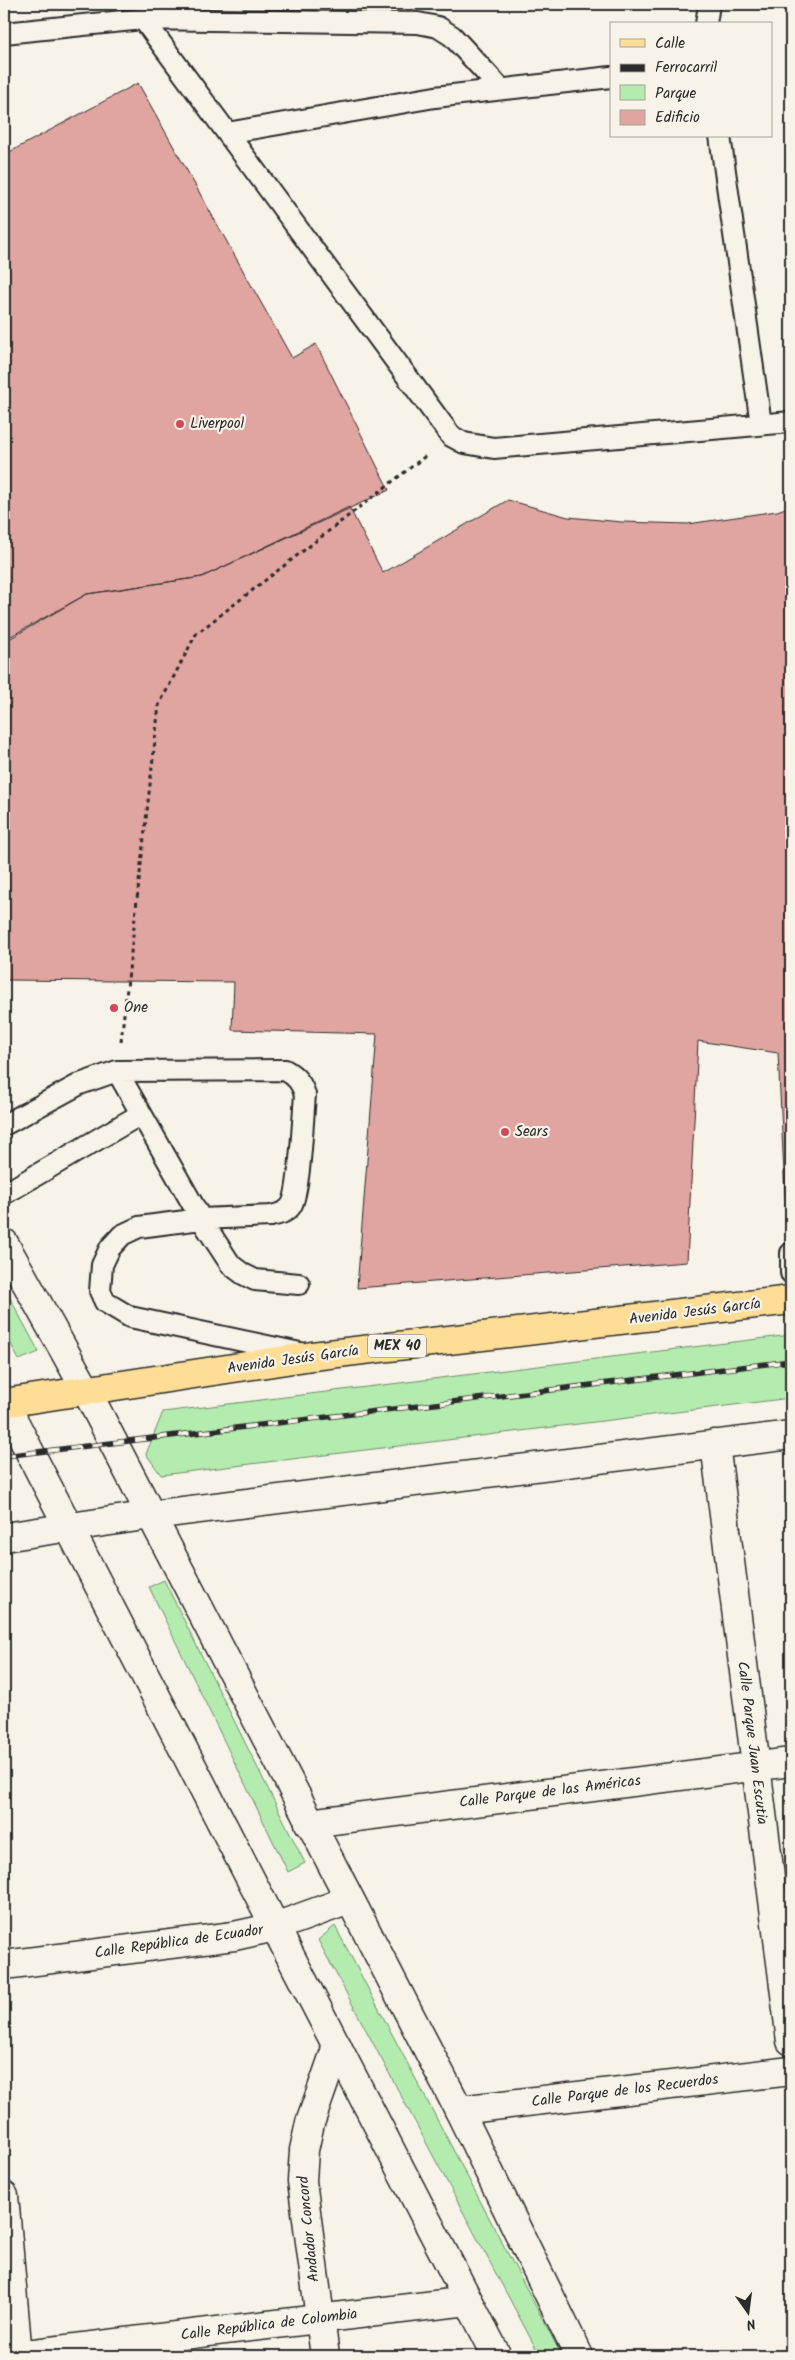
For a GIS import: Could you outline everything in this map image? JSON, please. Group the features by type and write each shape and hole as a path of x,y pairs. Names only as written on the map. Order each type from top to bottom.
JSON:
{"main road":[{"name":"Avenida Jesús García","path":"4,1403 312,1356 791,1300"}],"street":[{"path":"4,1243 86,1390 151,1515 458,2110 579,2356"},
{"path":"4,1403 497,2356"},
{"path":"4,1537 151,1515 791,1435"},
{"name":"Calle Parque Juan Escutia","path":"715,1444 791,2041"},
{"name":"Calle Parque de las Américas","path":"309,1823 791,1762"},
{"name":"Calle República de Ecuador","path":"4,1965 188,1943 275,1927 349,1900"},
{"name":"Andador Concord","path":"325,2356 302,2181 304,2150 310,2123 337,2046"},
{"name":"Calle Parque de los Recuerdos","path":"458,2110 791,2071"},
{"path":"4,2196 15,2356"},
{"name":"Calle República de Colombia","path":"15,2356 468,2301"}],"lane":[{"path":"706,22 709,4"},
{"path":"143,18 451,436 464,443 483,448 494,448 791,422"},
{"path":"4,33 143,18 418,23 438,27 452,36 501,89"},
{"path":"227,133 435,97 610,77"},
{"path":"720,138 761,424"},
{"path":"4,1125 80,1084 117,1071 285,1070 299,1081 305,1095 296,1191 290,1208 281,1214 271,1216 200,1219 139,1227 122,1235 110,1248 102,1265 100,1292 105,1302 130,1317 191,1332 312,1356"},
{"path":"117,1071 200,1219 231,1265 255,1280 300,1284"},
{"path":"4,1194 141,1114"},
{"path":"791,1254 791,1273"}],"path":[{"path":"117,1071 159,705 196,634 451,436"}],"green space":[{"path":"4,1287 39,1352 19,1360 4,1330"},
{"path":"791,1335 791,1398 161,1475 146,1454 163,1412"},
{"path":"164,1580 305,1863 288,1872 149,1587"},
{"path":"335,1926 562,2356 540,2356 318,1940"}],"building":[{"name":"Liverpool","path":"138,83 292,358 316,344 389,490 202,577 87,594 4,640 4,155"},
{"path":"508,500 568,517 622,522 688,524 777,511 791,506 791,1232 787,1233 778,1053 698,1041 687,1262 357,1288 377,1034 232,1030 234,982 4,980 4,642 87,594 202,577 349,507 383,573"}],"railway":[{"path":"4,1456 791,1361"}],"place":[{"name":"Liverpool","path":"180,424"},
{"name":"One","path":"114,1008"},
{"name":"Sears","path":"505,1132"}]}
